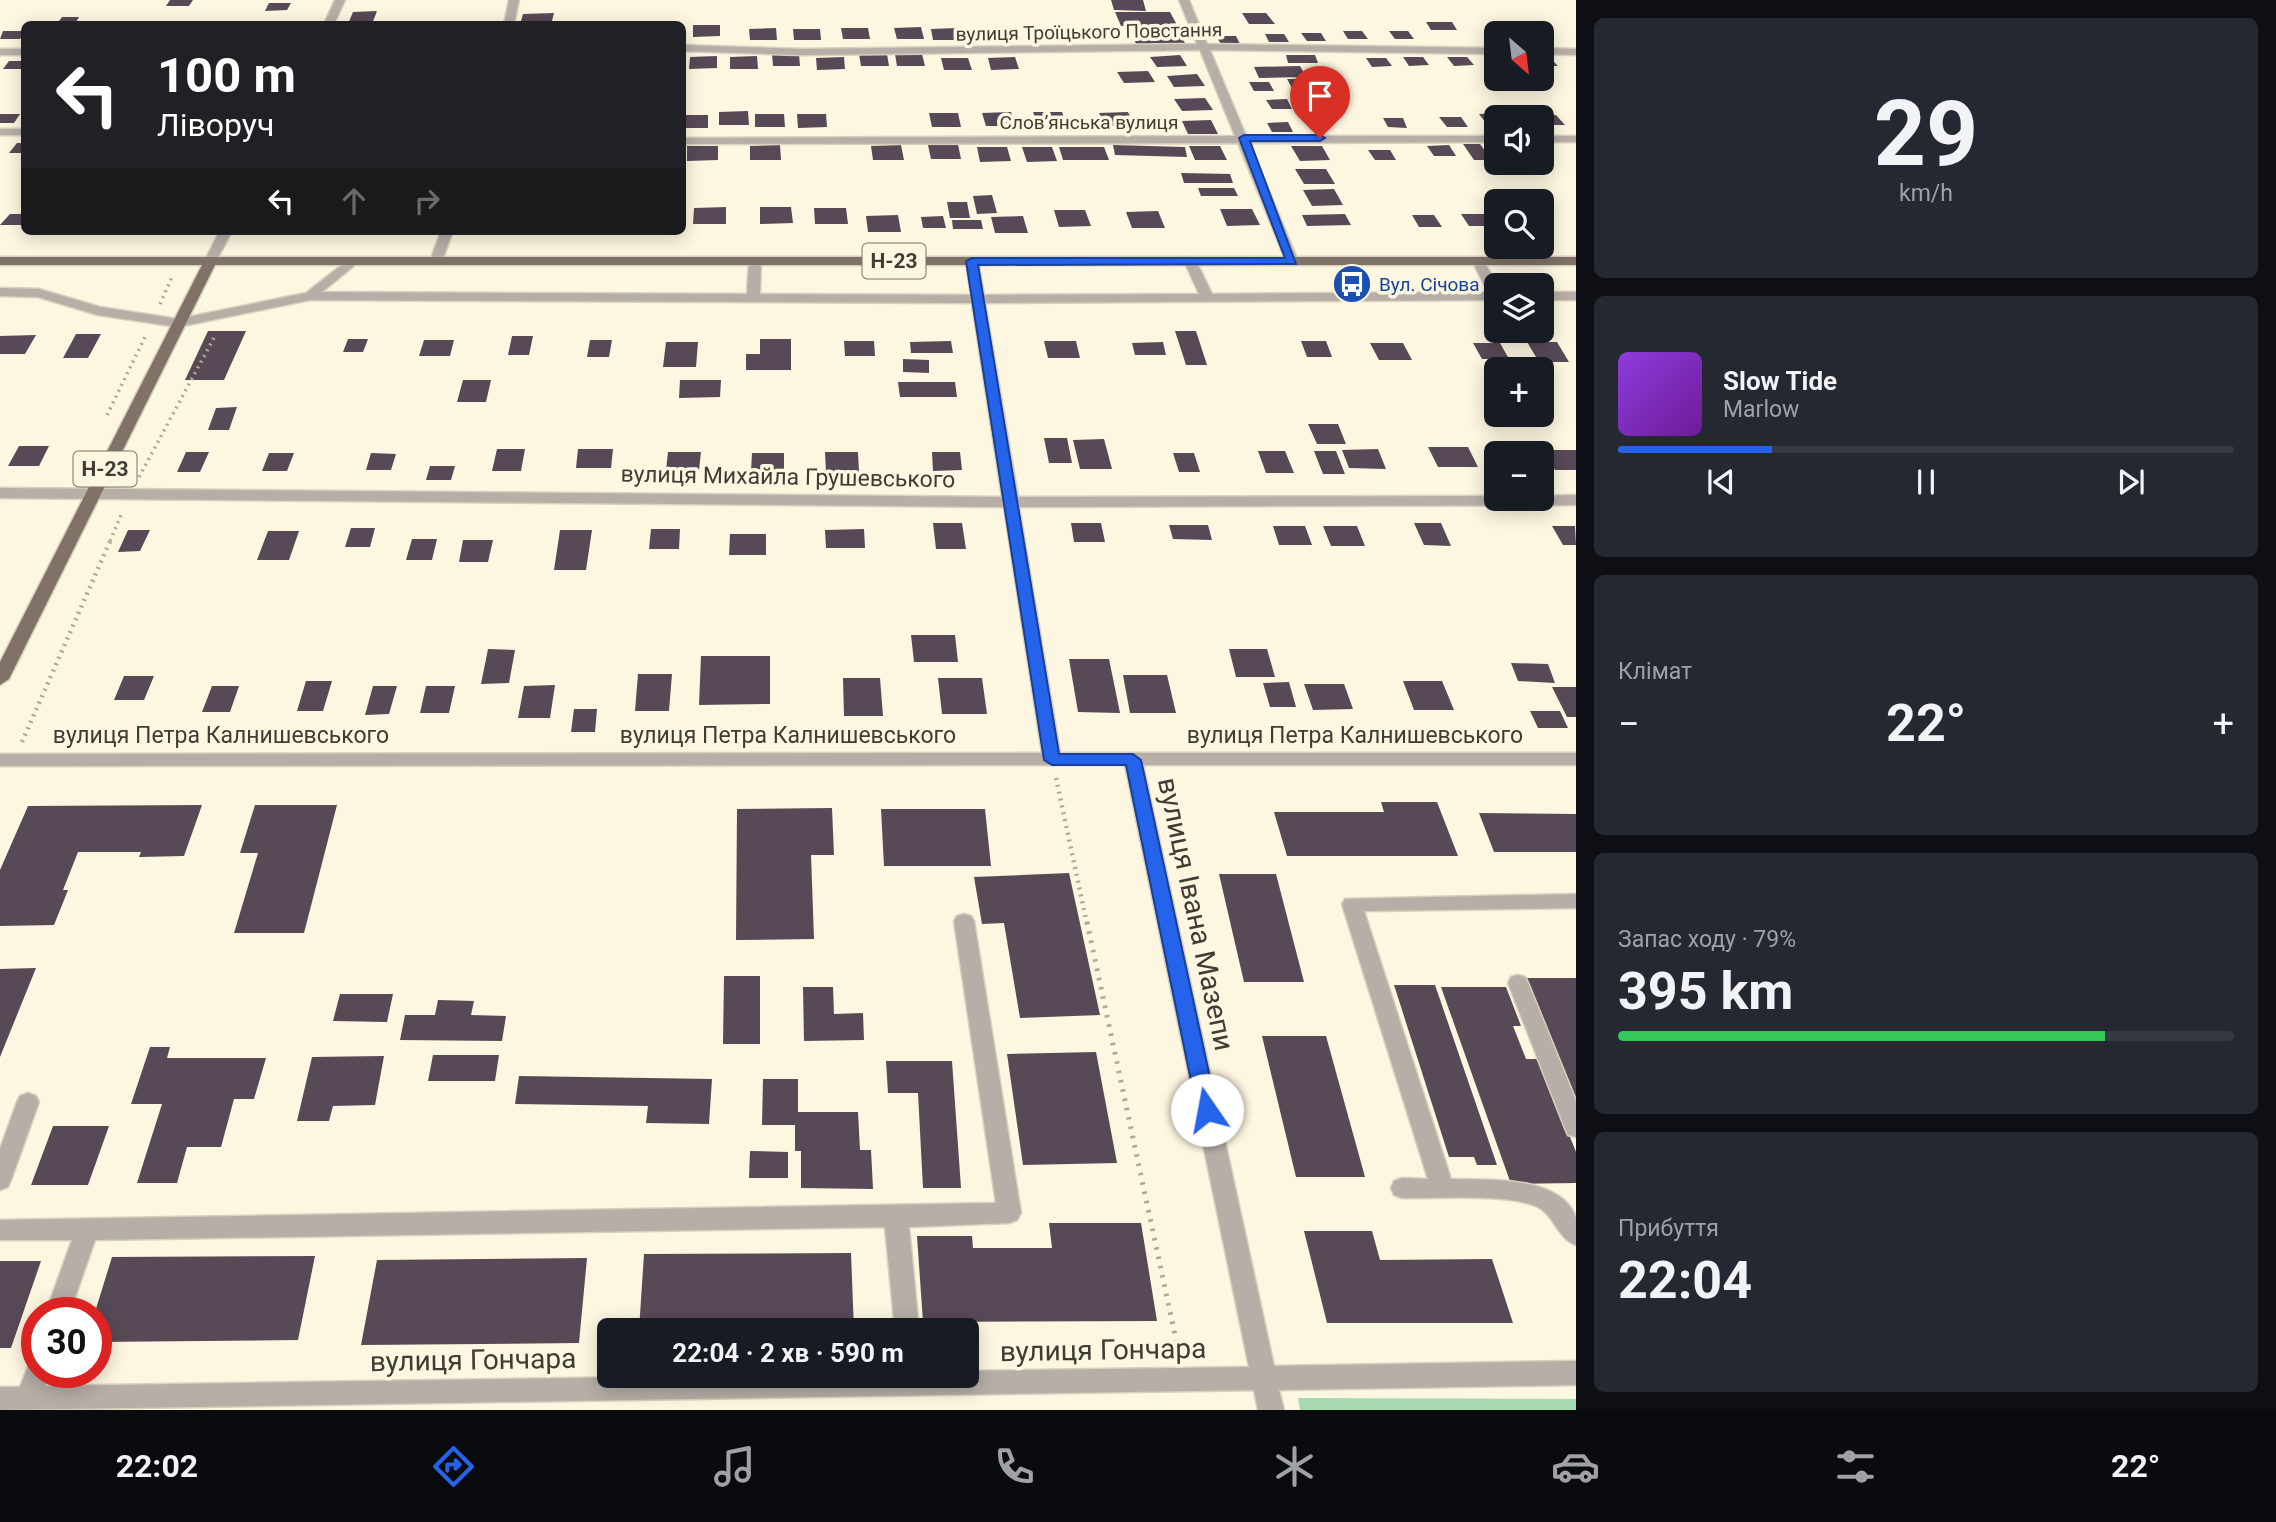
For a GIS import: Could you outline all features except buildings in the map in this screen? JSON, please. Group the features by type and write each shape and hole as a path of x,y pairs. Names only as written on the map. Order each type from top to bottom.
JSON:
{"main road":[{"name":"Н-23","path":"0,679 211,260 1576,261"},
{"path":"0,261 211,260"}],"street":[{"path":"330,21 340,0"},
{"path":"510,21 514,0"},
{"path":"1184,0 1244,138 1292,261"},
{"name":"вулиця Троїцького Повстання","path":"686,48 803,52 1205,47 1484,51"},
{"path":"1554,51 1576,52"},
{"path":"0,52 21,52"},
{"path":"0,132 21,132"},
{"name":"Словʼянська вулиця","path":"686,141 1484,139"},
{"path":"1554,139 1576,139"},
{"path":"211,260 224,235"},
{"path":"436,261 446,235"},
{"path":"310,296 352,261"},
{"path":"753,298 755,261"},
{"path":"972,261 1052,760"},
{"path":"1190,261 1207,296"},
{"path":"1478,261 1484,273"},
{"path":"0,292 39,293 98,311 178,323 310,296 979,299 1484,296"},
{"path":"1554,296 1576,296"},
{"name":"вулиця Михайла Грушевського","path":"0,493 131,492 1010,502 1576,500"},
{"name":"вулиця Петра Калнишевського","path":"7,760 1576,759"},
{"name":"вулиця Івана Мазепи","path":"1133,760 1271,1410"},
{"path":"1443,1189 1352,904 1576,901"},
{"path":"0,1230 1009,1213 964,921"},
{"path":"1518,983 1576,1128"},
{"path":"0,1180 28,1102"},
{"path":"1402,1188 1522,1191 1550,1202 1575,1232"},
{"path":"896,1217 906,1318"},
{"path":"63,1297 87,1230"},
{"name":"вулиця Гончара","path":"979,1380 1185,1382 1576,1373"},
{"name":"вулиця Гончара","path":"0,1399 597,1386"},
{"path":"29,1398 32,1388"}],"path":[{"path":"105,418 154,319 179,260"},
{"path":"7,760 131,492 227,313"},
{"path":"1052,760 1185,1382"}],"green space":[{"path":"1298,1398 1576,1399 1576,1410 1300,1410"}],"place":[{"name":"Вул. Січова","path":"1352,284"}],"route":[{"path":"1207,1110 1133,760 1052,760 972,261 1292,261 1244,138 1320,138"}]}
